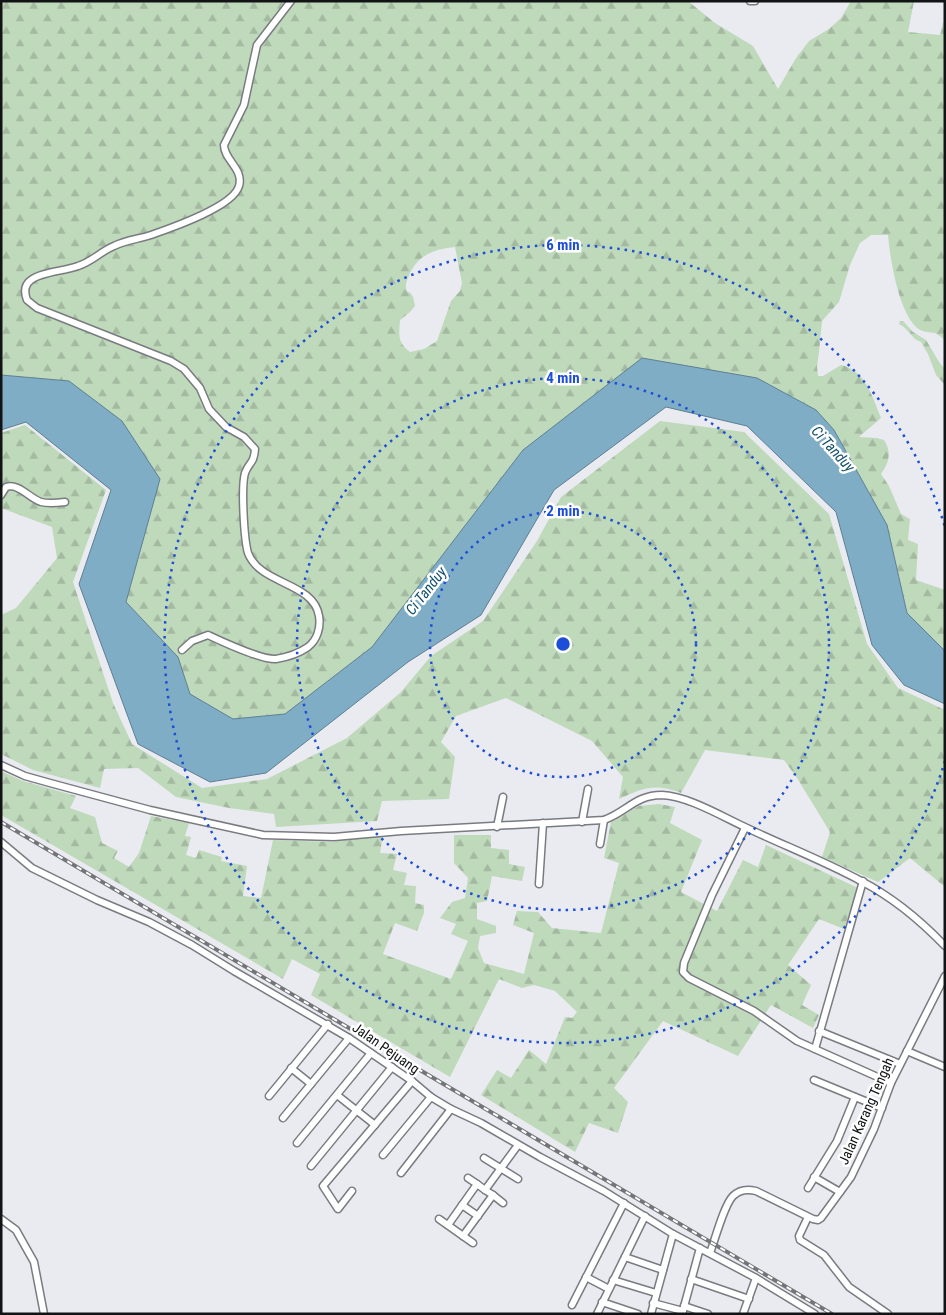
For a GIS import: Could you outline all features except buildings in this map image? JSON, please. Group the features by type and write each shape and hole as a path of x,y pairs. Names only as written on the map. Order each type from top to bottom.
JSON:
{"street":[{"path":"182,650 192,641 208,635 247,652 274,659 296,655 311,645 319,634 320,616 314,603 292,586 274,580 254,564 248,551 242,492 245,474 254,460 255,450 244,437 226,427 209,409 200,388 184,369 171,361 38,308 27,300 26,284 33,278 80,266 115,245 151,235 206,213 232,198 239,186 238,176 236,168 224,151 224,145 244,105 257,45 291,1"},
{"path":"750,1 755,1"},
{"path":"1,495 6,487 14,486 40,502 65,502"},
{"path":"1,765 25,776 50,784 263,835 334,837 393,831 604,820 616,815 638,799 665,795 709,810 863,881 907,911 945,946"},
{"path":"582,822 588,789"},
{"path":"497,827 502,797"},
{"path":"600,844 604,820"},
{"path":"539,884 543,823"},
{"path":"745,828 712,895 684,963 683,972 689,978 754,1011 797,1041 891,1083"},
{"name":"Jalan Pejuang","path":"1,842 32,868 97,900 149,922 192,945 234,972 328,1024 412,1080 431,1097 451,1109 481,1123 624,1203 673,1234 756,1278 815,1314"},
{"path":"815,1049 863,881"},
{"name":"Jalan Karang Tengah","path":"808,1217 818,1220 821,1218 851,1177 882,1108 891,1083 945,976"},
{"path":"269,1096 328,1024"},
{"path":"819,1031 900,1064"},
{"path":"283,1118 350,1038"},
{"path":"907,1051 945,1066"},
{"path":"297,1143 372,1053"},
{"path":"311,1166 392,1067"},
{"path":"291,1068 311,1084"},
{"path":"352,1191 338,1209 323,1186 412,1080"},
{"path":"814,1080 882,1108"},
{"path":"337,1095 375,1125"},
{"path":"383,1155 431,1097"},
{"path":"808,1188 837,1141 856,1097"},
{"path":"401,1173 451,1109"},
{"path":"485,1190 518,1145"},
{"path":"484,1158 518,1179"},
{"path":"814,1177 840,1192"},
{"path":"468,1178 503,1203"},
{"path":"448,1225 477,1184"},
{"path":"710,1253 728,1204 739,1193 748,1189 756,1191 808,1217 799,1236 800,1240 824,1255 849,1287 888,1314"},
{"path":"464,1236 493,1195"},
{"path":"572,1305 624,1203"},
{"path":"462,1205 478,1216"},
{"path":"597,1314 645,1216"},
{"path":"1,1219 16,1230 34,1262 44,1314"},
{"path":"439,1219 473,1243"},
{"path":"650,1314 673,1234"},
{"path":"683,1310 700,1248"},
{"path":"625,1257 663,1270"},
{"path":"586,1277 609,1288"},
{"path":"743,1314 756,1278"},
{"path":"691,1279 749,1299"},
{"path":"613,1280 656,1293"},
{"path":"602,1302 638,1314"},
{"path":"654,1303 708,1314"}],"green space":[{"path":"1,1 688,1 715,23 753,46 778,89 796,58 809,41 829,29 841,18 851,1 914,1 908,32 940,35 943,23 945,23 945,340 935,333 920,330 913,323 906,313 897,286 888,235 871,235 860,243 850,265 839,302 822,321 817,366 818,376 823,376 841,365 850,368 857,373 871,393 881,418 859,437 884,440 888,449 889,457 881,474 889,486 901,514 910,519 908,540 918,544 916,580 945,590 945,651 907,613 887,525 834,430 816,410 757,378 523,450 372,647 285,714 233,719 190,694 178,657 126,602 159,479 69,381 1,375","holes":["455,247 462,283 460,291 451,301 437,341 424,349 410,352 403,345 399,330 400,320 415,306 413,297 407,291 406,283 418,261 435,251"]},
{"path":"900,321 903,321 913,332 926,340 945,369 945,385 936,375 921,342 899,324"},
{"path":"660,421 744,432 829,514 867,644 898,688 945,710 945,887 910,858 878,882 822,857 830,832 784,760 705,750 681,793 663,788 649,788 619,799 623,777 592,741 506,698 456,716 441,742 455,757 449,799 382,801 377,821 276,827 274,814 229,808 176,797 138,768 104,769 100,788 33,770 1,754 1,615 16,608 57,558 52,527 1,508 1,433 25,425 106,490 73,582 113,703 132,744 202,788 267,779 347,738 401,692 431,656 483,621 537,541 561,497"},
{"path":"1,771 23,781 76,796 70,808 95,817 102,843 118,851 114,858 129,867 139,853 151,816 189,823 185,836 191,837 186,855 196,858 199,850 222,857 221,861 247,866 243,896 261,898 273,840 334,842 383,835 380,853 397,854 393,870 407,873 404,885 416,886 415,903 424,905 424,913 417,931 395,923 383,954 451,979 468,941 451,934 456,924 440,918 452,902 465,898 468,878 454,863 454,835 491,835 491,848 509,850 509,864 525,867 522,881 492,876 487,901 477,903 477,919 496,926 496,933 480,936 478,948 484,963 524,974 534,933 513,925 517,911 538,912 552,928 601,933 619,863 604,858 611,822 639,806 659,804 675,807 670,823 702,840 681,892 717,911 743,860 758,867 766,845 858,888 844,929 819,919 788,965 811,985 802,1005 819,1015 813,1028 771,1005 738,1056 663,1021 614,1088 628,1102 618,1133 589,1123 575,1152 481,1095 497,1070 511,1078 529,1050 546,1064 565,1017 572,1018 577,1012 555,991 534,985 522,988 499,979 450,1077 311,995 320,974 292,959 283,979 1,815"}],"water":[{"name":"Ci Tanduy","path":"642,358 757,378 816,410 834,430 887,525 907,613 945,651 945,704 904,685 872,645 836,512 747,426 666,407 554,490 481,615 408,662 266,773 210,782 138,744 79,584 111,490 26,422 1,430 1,375 69,381 122,421 160,479 126,602 178,657 190,694 233,719 285,714 372,647 523,450"}],"railway":[{"path":"1,822 832,1314"}]}
